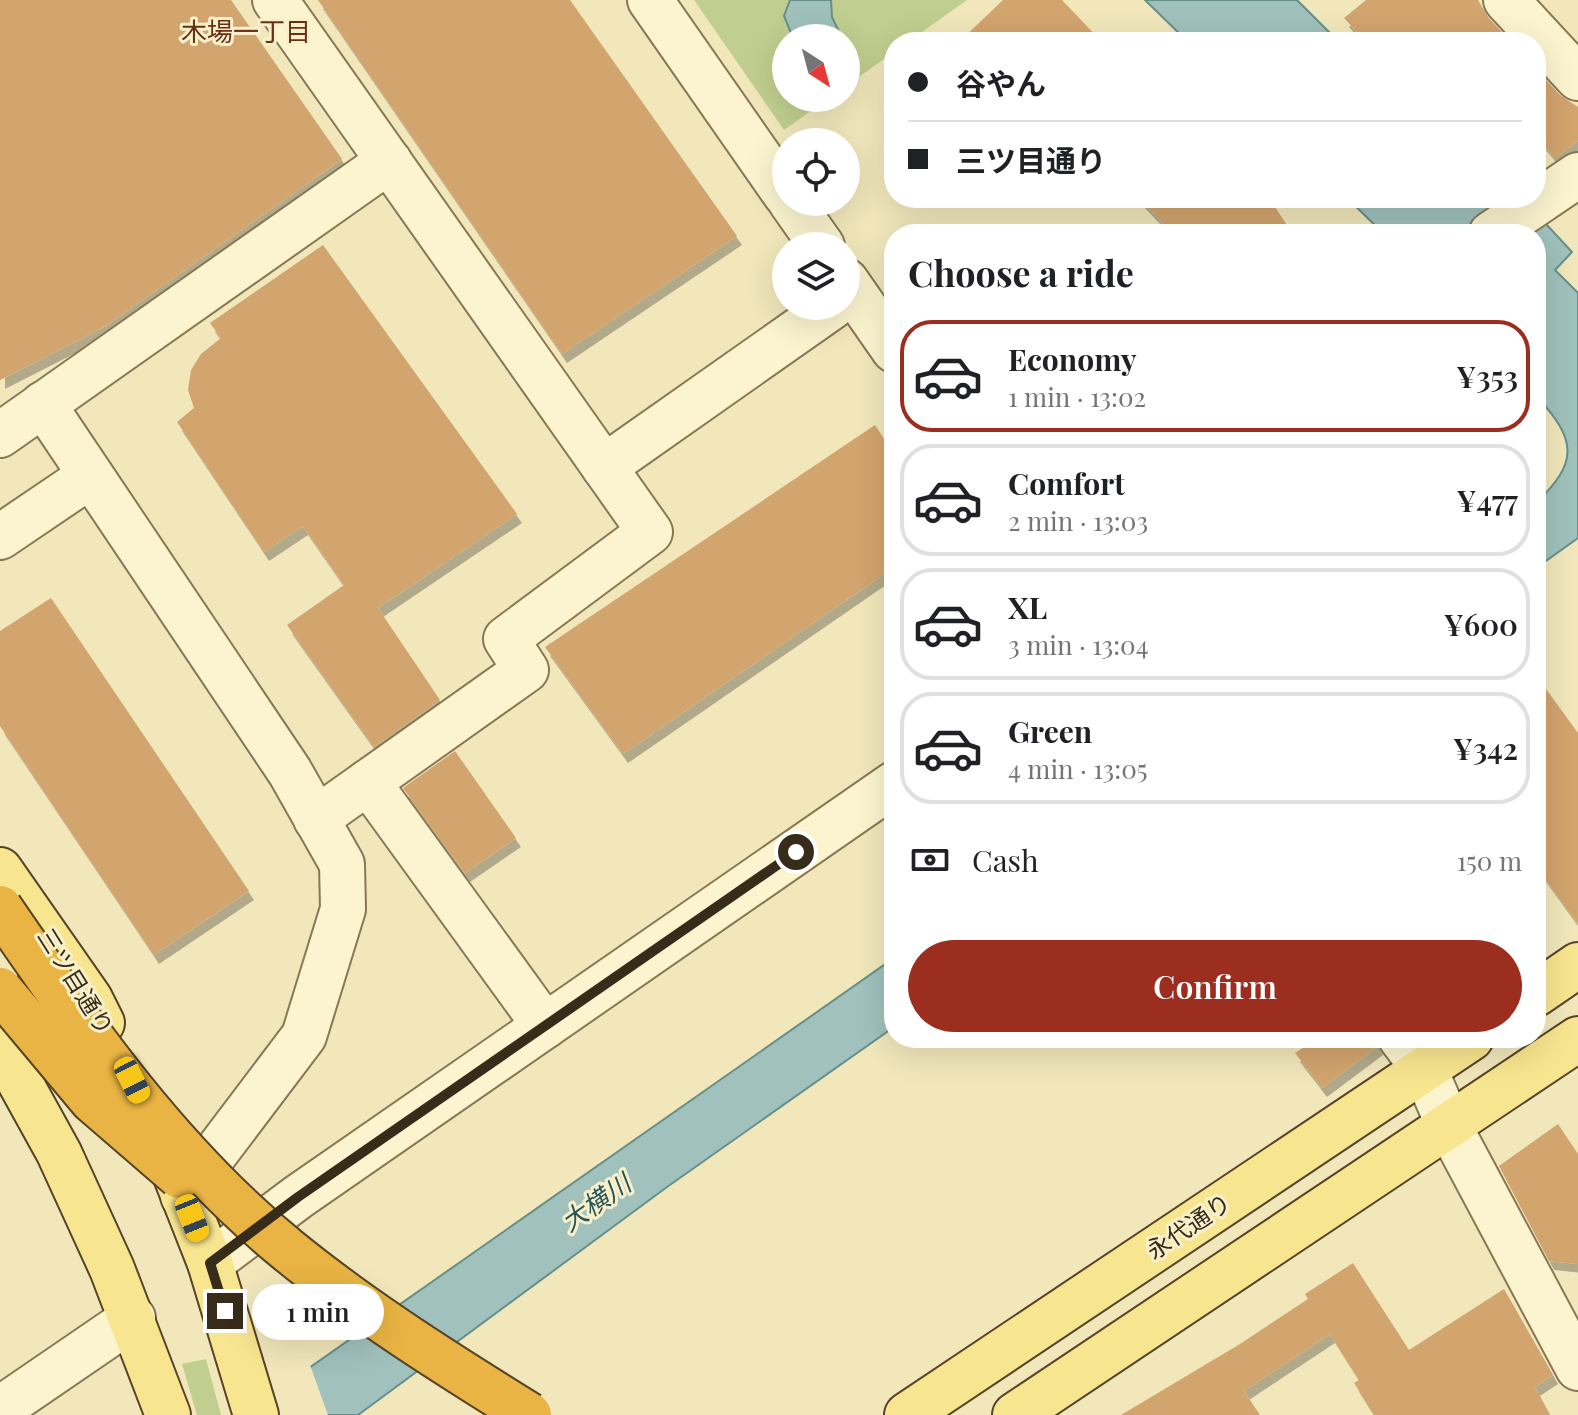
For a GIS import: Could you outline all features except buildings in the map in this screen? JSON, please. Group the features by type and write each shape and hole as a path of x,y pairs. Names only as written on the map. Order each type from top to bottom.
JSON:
{"highway":[{"path":"0,908 119,1073 190,1155 244,1210 287,1250 327,1280 445,1363 529,1415"},
{"path":"0,990 92,1100 127,1133 325,1287 518,1415"}],"main road":[{"name":"三ツ目通り","path":"0,870 90,999 154,1122 210,1263 256,1415"},
{"path":"1546,987 1578,965"},
{"path":"1015,1415 1578,1039"},
{"path":"0,1046 59,1153 133,1318 168,1414"},
{"name":"永代通り","path":"907,1415 1413,1054 1435,1048"}],"street":[{"path":"275,0 650,532 506,639 526,670 316,819"},
{"path":"650,0 772,175"},
{"path":"1526,7 1544,32"},
{"path":"1546,34 1578,78"},
{"path":"0,435 389,161"},
{"path":"1506,224 1529,208"},
{"path":"860,311 884,339"},
{"path":"604,467 809,320"},
{"path":"43,404 290,772 342,864 343,909 304,1036 183,1196"},
{"path":"0,537 90,476"},
{"path":"368,782 545,1026"},
{"path":"210,1263 884,791"},
{"path":"1413,1054 1578,1368"},
{"path":"0,1409 133,1318"}],"green space":[{"path":"694,0 967,0 922,32 884,32 884,59 860,76 860,24 772,24 772,112 809,112 783,128"},
{"path":"206,1359 221,1415 197,1415 182,1364"}],"water":[{"path":"790,0 831,0 835,24 787,24 784,16"},
{"path":"1145,0 1297,0 1329,32 1178,32"},
{"path":"1357,208 1531,208 1572,252 1555,270 1578,293 1578,538 1546,561 1546,493 1560,476 1568,451 1560,426 1546,407 1546,224 1374,224"},
{"name":"大横川","path":"884,965 884,1034 667,1187 358,1415 242,1415"}],"pier":[{"path":"310,1365 328,1415 238,1415 240,1412"}],"district":[{"name":"木場一丁目","path":"246,32"}],"route":[{"path":"225,1311 210,1263 298,1197 796,852"}]}
